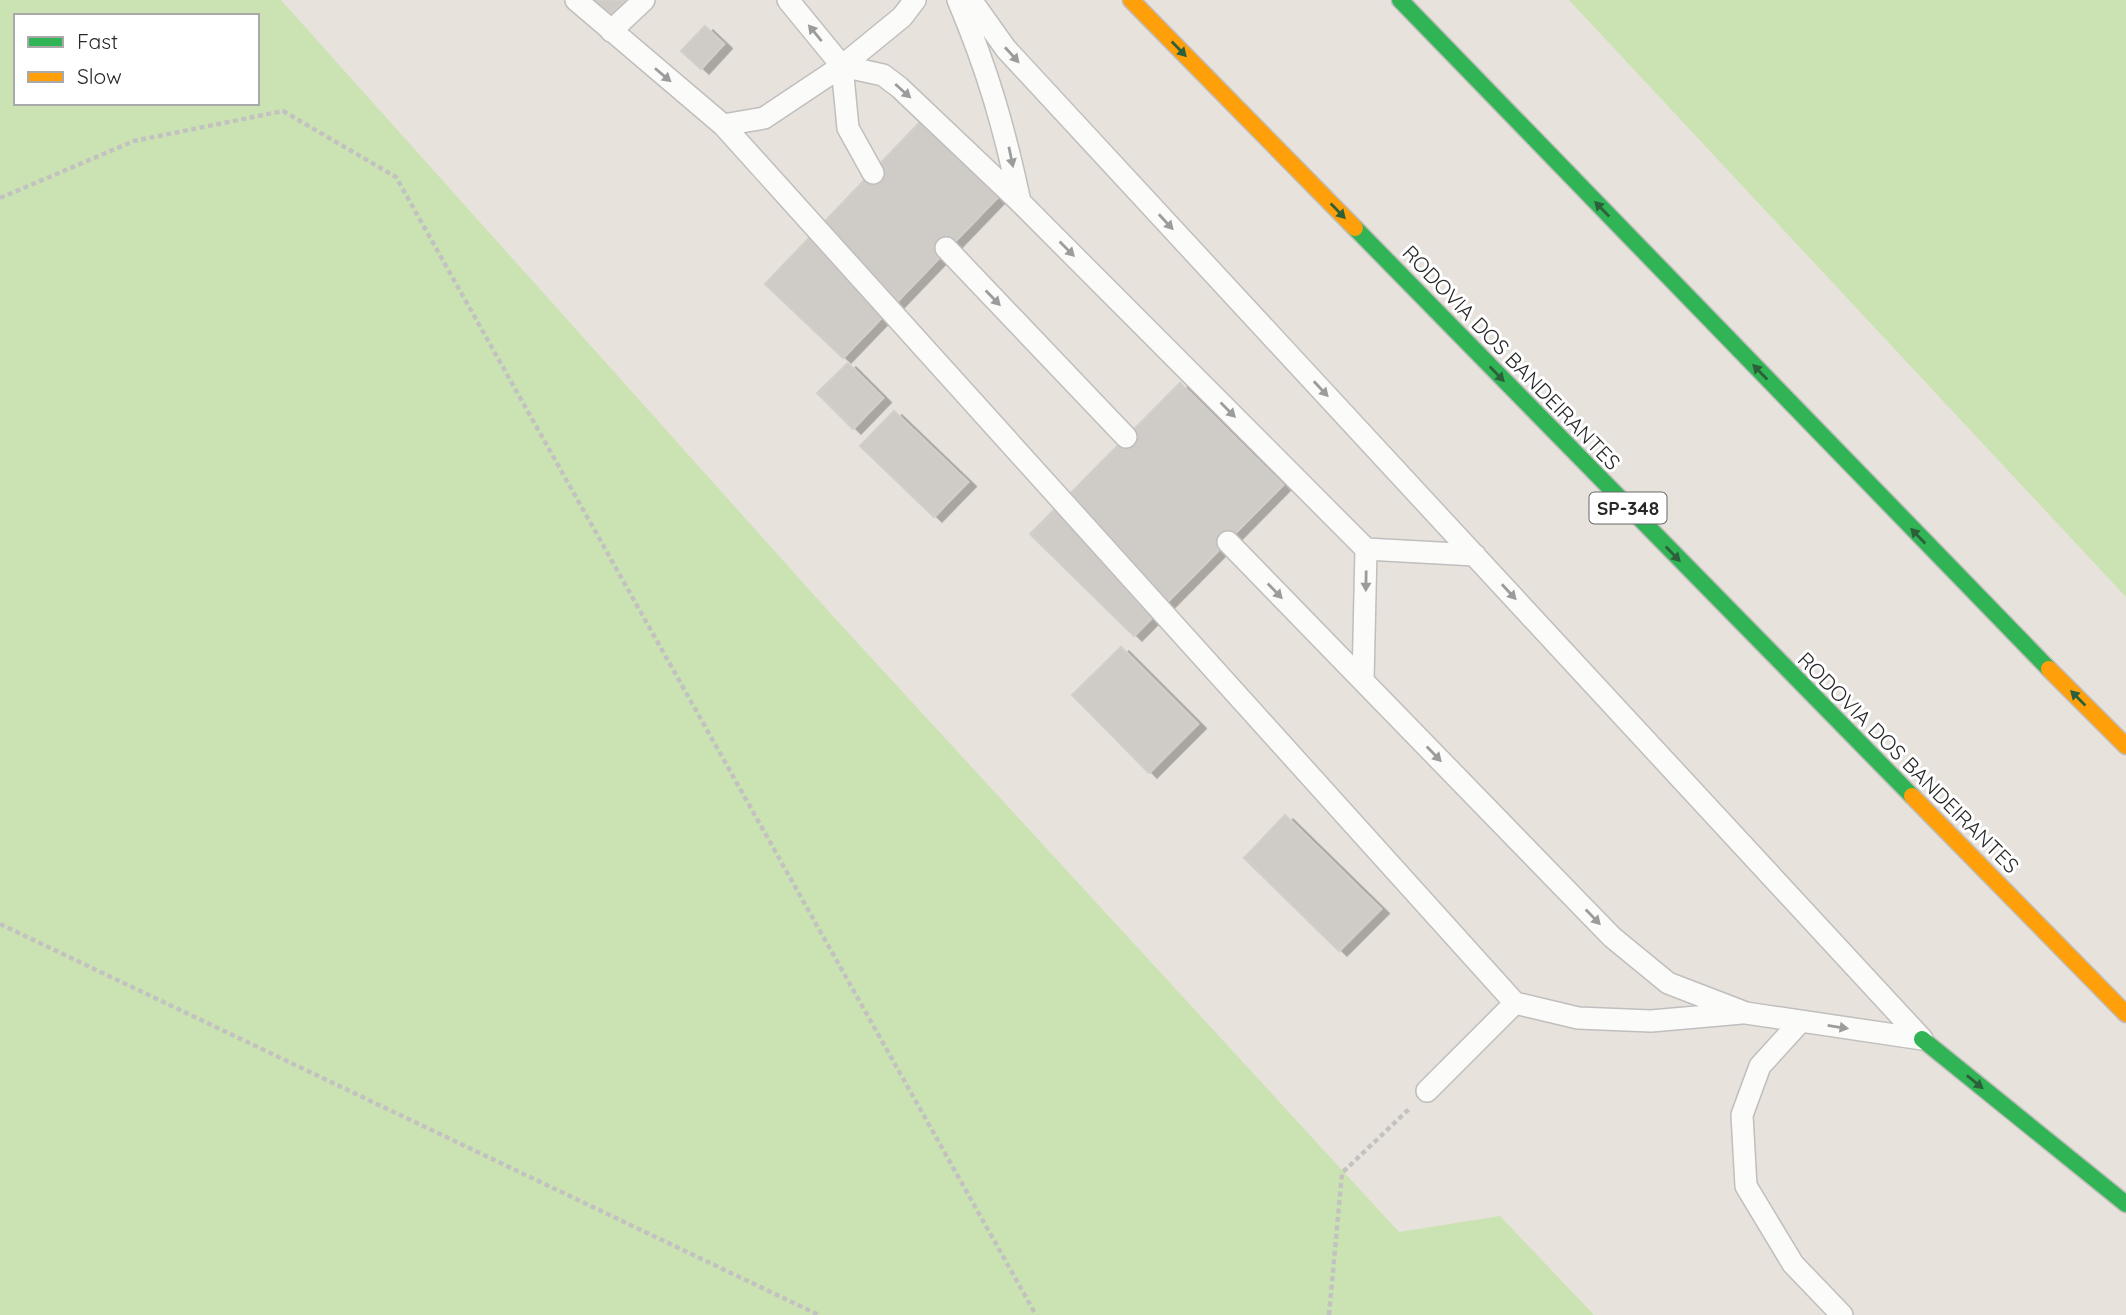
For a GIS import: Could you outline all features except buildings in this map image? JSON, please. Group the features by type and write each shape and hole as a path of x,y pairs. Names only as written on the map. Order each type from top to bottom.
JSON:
{"highway":[{"name":"RODOVIA DOS BANDEIRANTES","path":"1131,0 2126,1014"},
{"path":"1400,0 1980,599 2126,746"},
{"path":"1922,1039 2126,1204"}],"lane":[{"path":"576,0 723,125 1515,1003 1590,1019 1651,1021 1746,1013"},
{"path":"611,31 644,0"},
{"path":"788,0 842,66 848,128 873,173"},
{"path":"723,125 764,118 842,66 902,17 915,0"},
{"path":"958,0 987,69 1004,125 1020,202"},
{"path":"971,0 1006,49 1922,1039"},
{"path":"842,66 883,75 899,87 1020,202 1366,549 1475,555"},
{"path":"946,248 1126,437"},
{"path":"1228,542 1612,937 1668,983 1746,1013 1922,1039"},
{"path":"1363,681 1366,549"},
{"path":"1427,1091 1515,1003"},
{"path":"1801,1021 1760,1066 1742,1115 1746,1186 1793,1264 1842,1315"}],"path":[{"path":"0,198 134,141 283,111 396,177 1037,1315"},
{"path":"0,924 819,1315"},
{"path":"1329,1315 1342,1173 1427,1091"}],"green space":[{"path":"0,0 281,0 831,614 1399,1232 1500,1216 1594,1315 0,1315"},
{"path":"1569,0 2126,0 2126,597"}],"traffic: fast":[{"path":"1400,0 2049,669"},
{"path":"1355,228 1912,796"},
{"path":"1922,1039 2126,1204"}],"traffic: slow":[{"path":"1131,0 1355,228"},
{"path":"2049,669 2126,746"},
{"path":"1912,796 2126,1014"}]}
